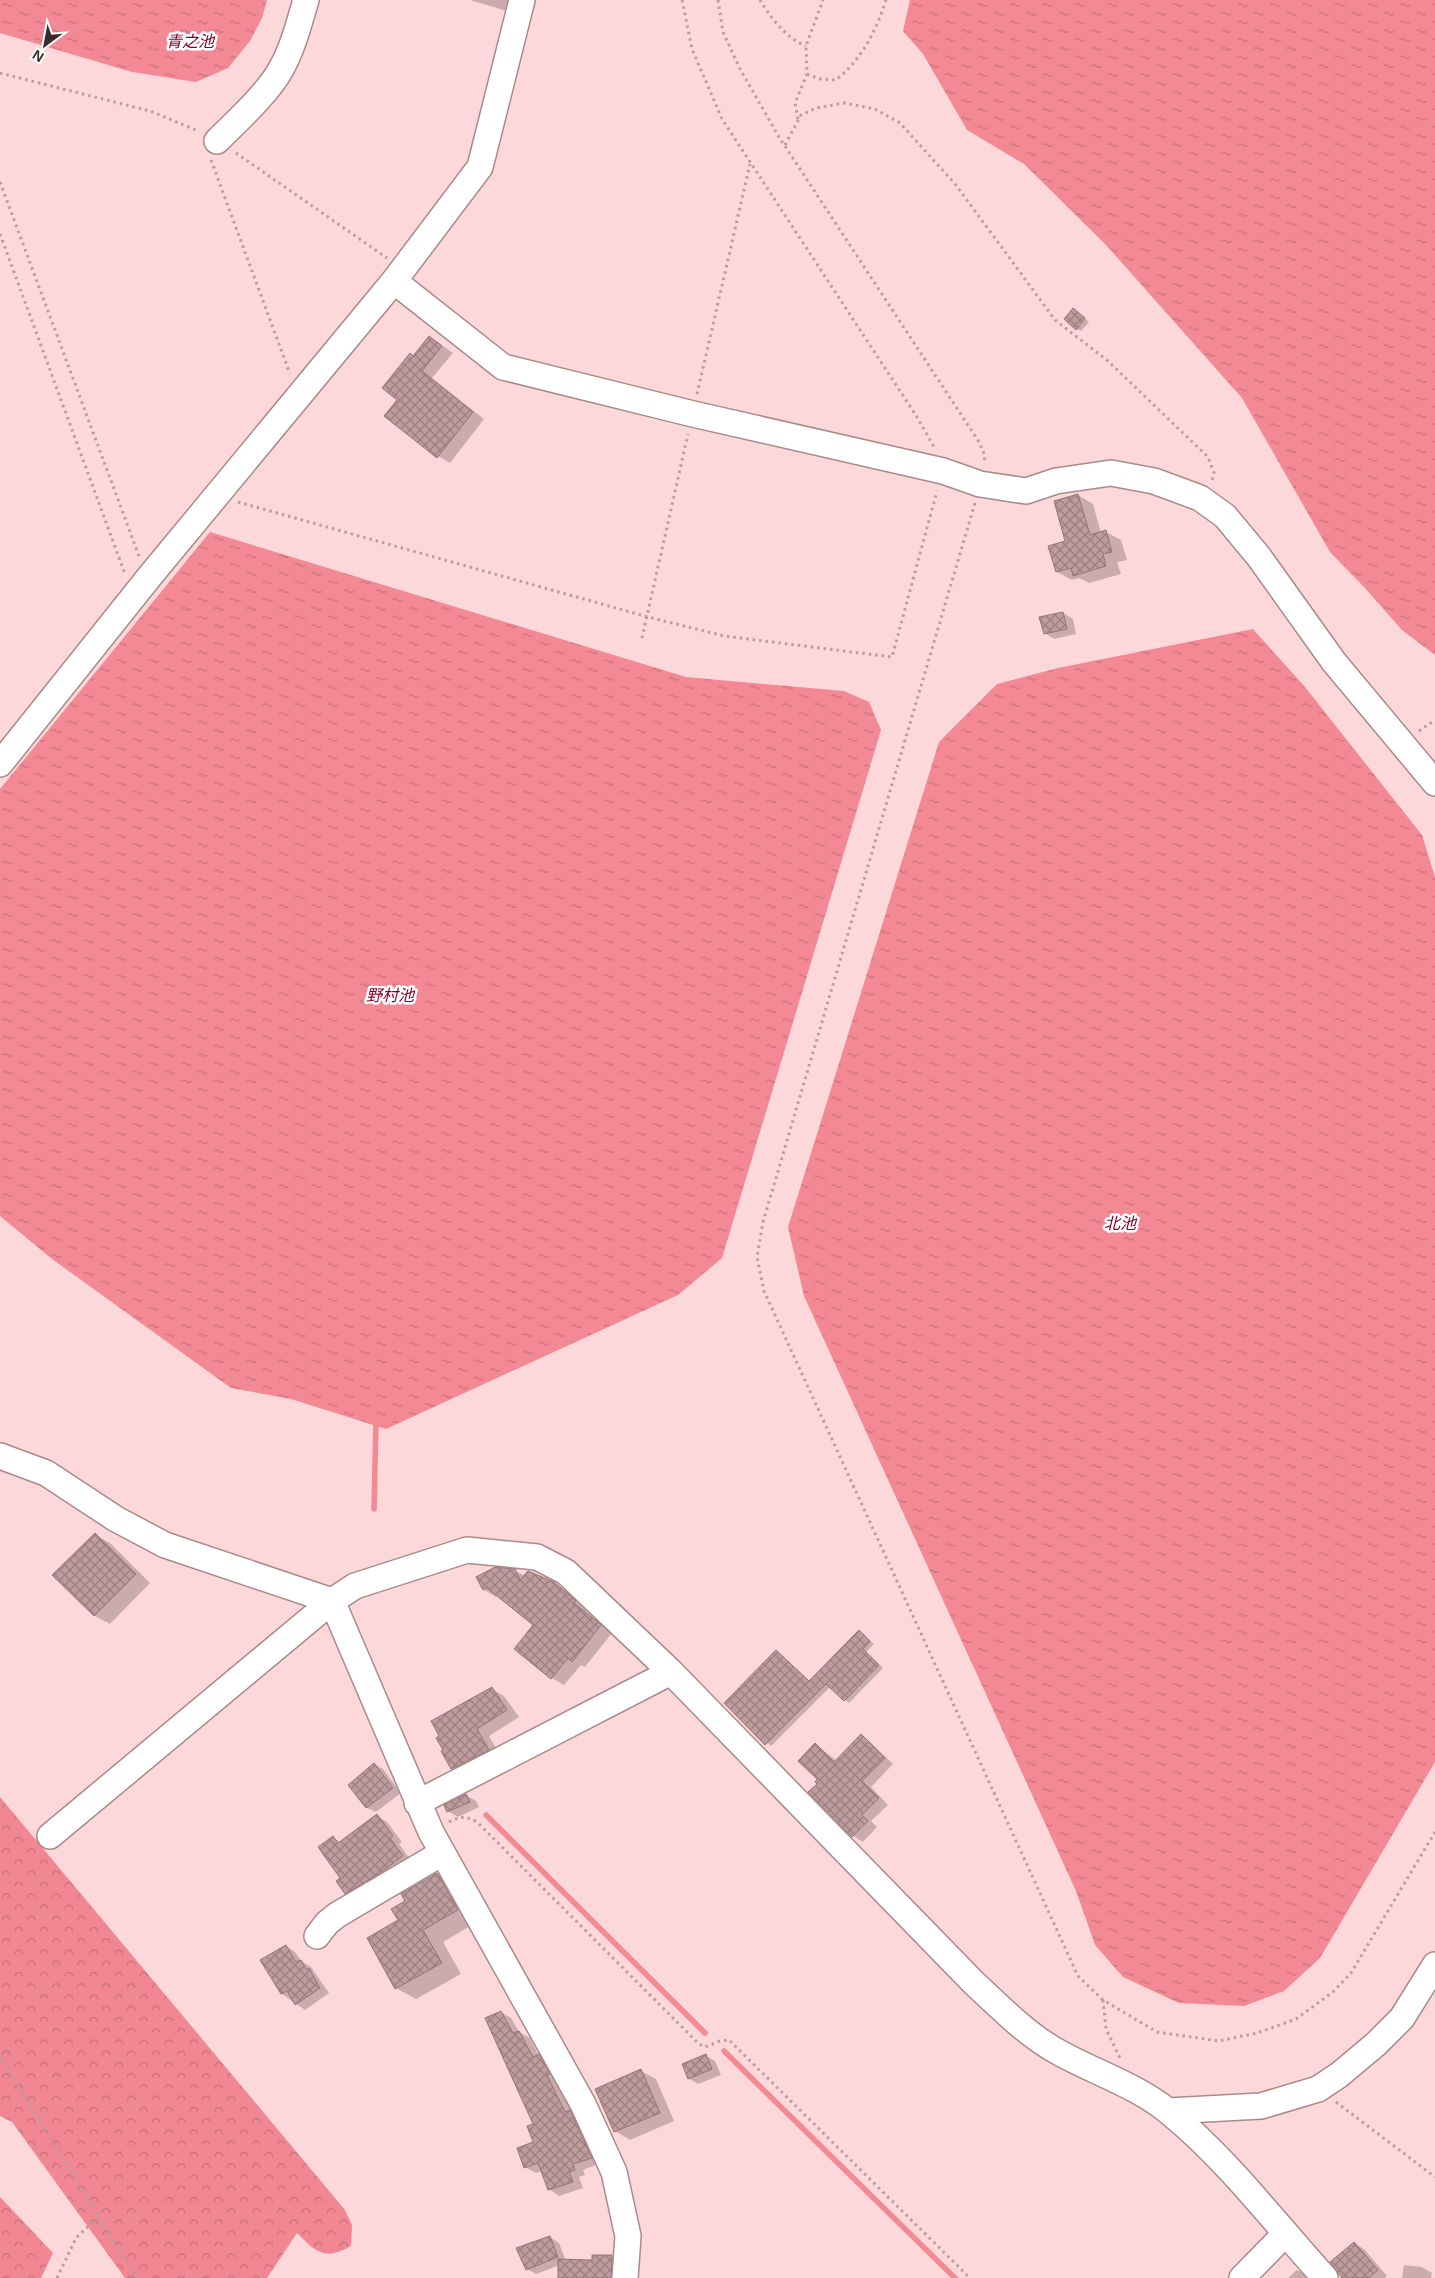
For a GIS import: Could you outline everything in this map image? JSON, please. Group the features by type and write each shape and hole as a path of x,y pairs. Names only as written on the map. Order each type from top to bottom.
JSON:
{"street":[{"path":"217,141 256,101 281,70 306,0"},
{"path":"0,764 143,585 399,275 480,167 522,0"},
{"path":"399,275 503,368 692,414 943,471 980,484 1026,491 1056,480 1111,473 1154,481 1200,498 1225,516 1259,557 1334,662 1435,783"},
{"path":"0,1456 46,1473 116,1519 165,1545 332,1601 417,1803 436,1843 583,2104 614,2172 628,2236 626,2278"},
{"path":"50,1836 332,1601 355,1586 467,1550 537,1557 566,1572 672,1672 974,1983 1028,2032 1053,2049 1114,2080 1168,2111 1215,2155 1325,2278"},
{"path":"417,1803 672,1672"},
{"path":"318,1936 327,1923 337,1915 436,1843"},
{"path":"1168,2111 1261,2106 1318,2088 1339,2075 1376,2044 1402,2018 1435,1965"},
{"path":"1242,2278 1285,2234"}],"path":[{"path":"218,494 229,499 534,585 724,636 892,657 943,471 940,457 917,417 722,119 703,79 692,49 682,0"},
{"path":"718,0 723,32 740,69 784,145 979,442 985,456 980,484 766,1212 757,1257 764,1291 1078,1976 1102,2000 1157,2032 1219,2041 1257,2033 1296,2019 1332,1992 1351,1973 1435,1832"},
{"path":"760,0 768,13 796,42 806,46"},
{"path":"799,119 795,103 807,74 806,46 824,0"},
{"path":"807,74 820,79 836,80 848,70 861,55 881,16 886,0"},
{"path":"0,73 150,111 189,126 217,141 399,275"},
{"path":"784,145 801,116 816,108 844,103 875,109 900,123 956,185 1055,320 1108,361 1208,457 1214,473 1209,491 1200,498"},
{"path":"217,141 208,152 298,396"},
{"path":"0,182 144,570 143,585 129,586 0,234"},
{"path":"436,1843 458,1818 466,1817 477,1822 699,2044 705,2047 720,2041 729,2040 970,2278"},
{"path":"1102,2000 1106,2029 1121,2060"},
{"path":"0,2056 136,2278"},
{"path":"1318,2088 1435,2177"},
{"path":"56,2278 76,2238 99,2216"}],"green space":[{"path":"0,1797 345,2210 352,2225 351,2246 334,2253 321,2252 297,2233 267,2278 125,2278 12,2122 0,2116"},
{"path":"0,2197 53,2253 41,2278 0,2278"}],"water":[{"name":"青之池","path":"0,0 267,0 262,18 250,41 228,68 196,82 132,72 0,33"},
{"path":"910,0 1435,0 1435,655 1402,630 1330,552 1242,398 1106,245 1024,164 967,130 923,54 903,31"},
{"name":"野村池","path":"210,532 686,677 844,691 869,702 881,730 722,1258 678,1295 386,1429 291,1399 231,1388 52,1259 0,1216 0,789"},
{"name":"北池","path":"1253,629 1305,687 1422,835 1435,877 1435,1762 1320,1958 1284,1991 1244,2006 1179,2003 1123,1977 1095,1945 1076,1891 804,1296 788,1227 939,742 997,684 1058,668"}],"building":[{"path":"1073,308 1085,318 1076,330 1064,319"},
{"path":"429,336 442,346 422,371 473,412 437,458 384,416 397,400 382,388 410,353 413,356"},
{"path":"1078,494 1090,535 1106,530 1112,552 1103,554 1106,566 1073,576 1071,568 1056,572 1048,546 1065,541 1054,501"},
{"path":"1063,612 1067,629 1044,634 1039,617"},
{"path":"95,1533 136,1574 94,1616 52,1575"},
{"path":"495,1567 515,1569 520,1580 528,1571 554,1582 576,1601 574,1603 601,1625 572,1662 568,1658 551,1679 514,1649 533,1625 487,1588 483,1590 476,1577"},
{"path":"859,1630 870,1641 863,1649 879,1665 844,1701 826,1684 765,1745 724,1703 776,1650 809,1681"},
{"path":"492,1687 507,1710 477,1729 489,1750 451,1769 441,1751 443,1750 436,1738 439,1736 431,1721"},
{"path":"861,1734 885,1758 862,1781 879,1798 862,1815 868,1821 852,1837 808,1792 817,1784 815,1782 817,1779 798,1761 815,1743 834,1762"},
{"path":"374,1763 393,1788 366,1808 348,1785"},
{"path":"466,1794 470,1802 447,1812 444,1805"},
{"path":"377,1814 393,1836 390,1838 403,1856 380,1873 345,1894 336,1881 340,1878 318,1847 333,1836 338,1843"},
{"path":"437,1873 458,1910 423,1930 442,1963 395,1989 367,1938 398,1920 391,1909 405,1901 401,1894"},
{"path":"286,1945 296,1962 301,1960 307,1970 309,1968 320,1988 295,2005 287,1991 281,1994 260,1960"},
{"path":"501,2011 513,2033 519,2031 533,2057 539,2054 550,2074 547,2075 565,2112 570,2110 592,2158 573,2164 575,2170 569,2172 573,2182 548,2190 538,2163 524,2168 517,2148 533,2142 527,2126 533,2124 485,2018"},
{"path":"706,2054 712,2069 688,2079 682,2064"},
{"path":"641,2069 660,2113 614,2132 595,2089"},
{"path":"550,2236 558,2257 526,2270 516,2248"},
{"path":"1354,2242 1378,2270 1369,2278 1342,2278 1330,2262"},
{"path":"592,2255 612,2255 611,2278 558,2278 558,2259 592,2260"}],"waterway":[{"path":"374,1509 376,1419"},
{"path":"486,1815 705,2033"},
{"path":"724,2051 955,2278"}]}
